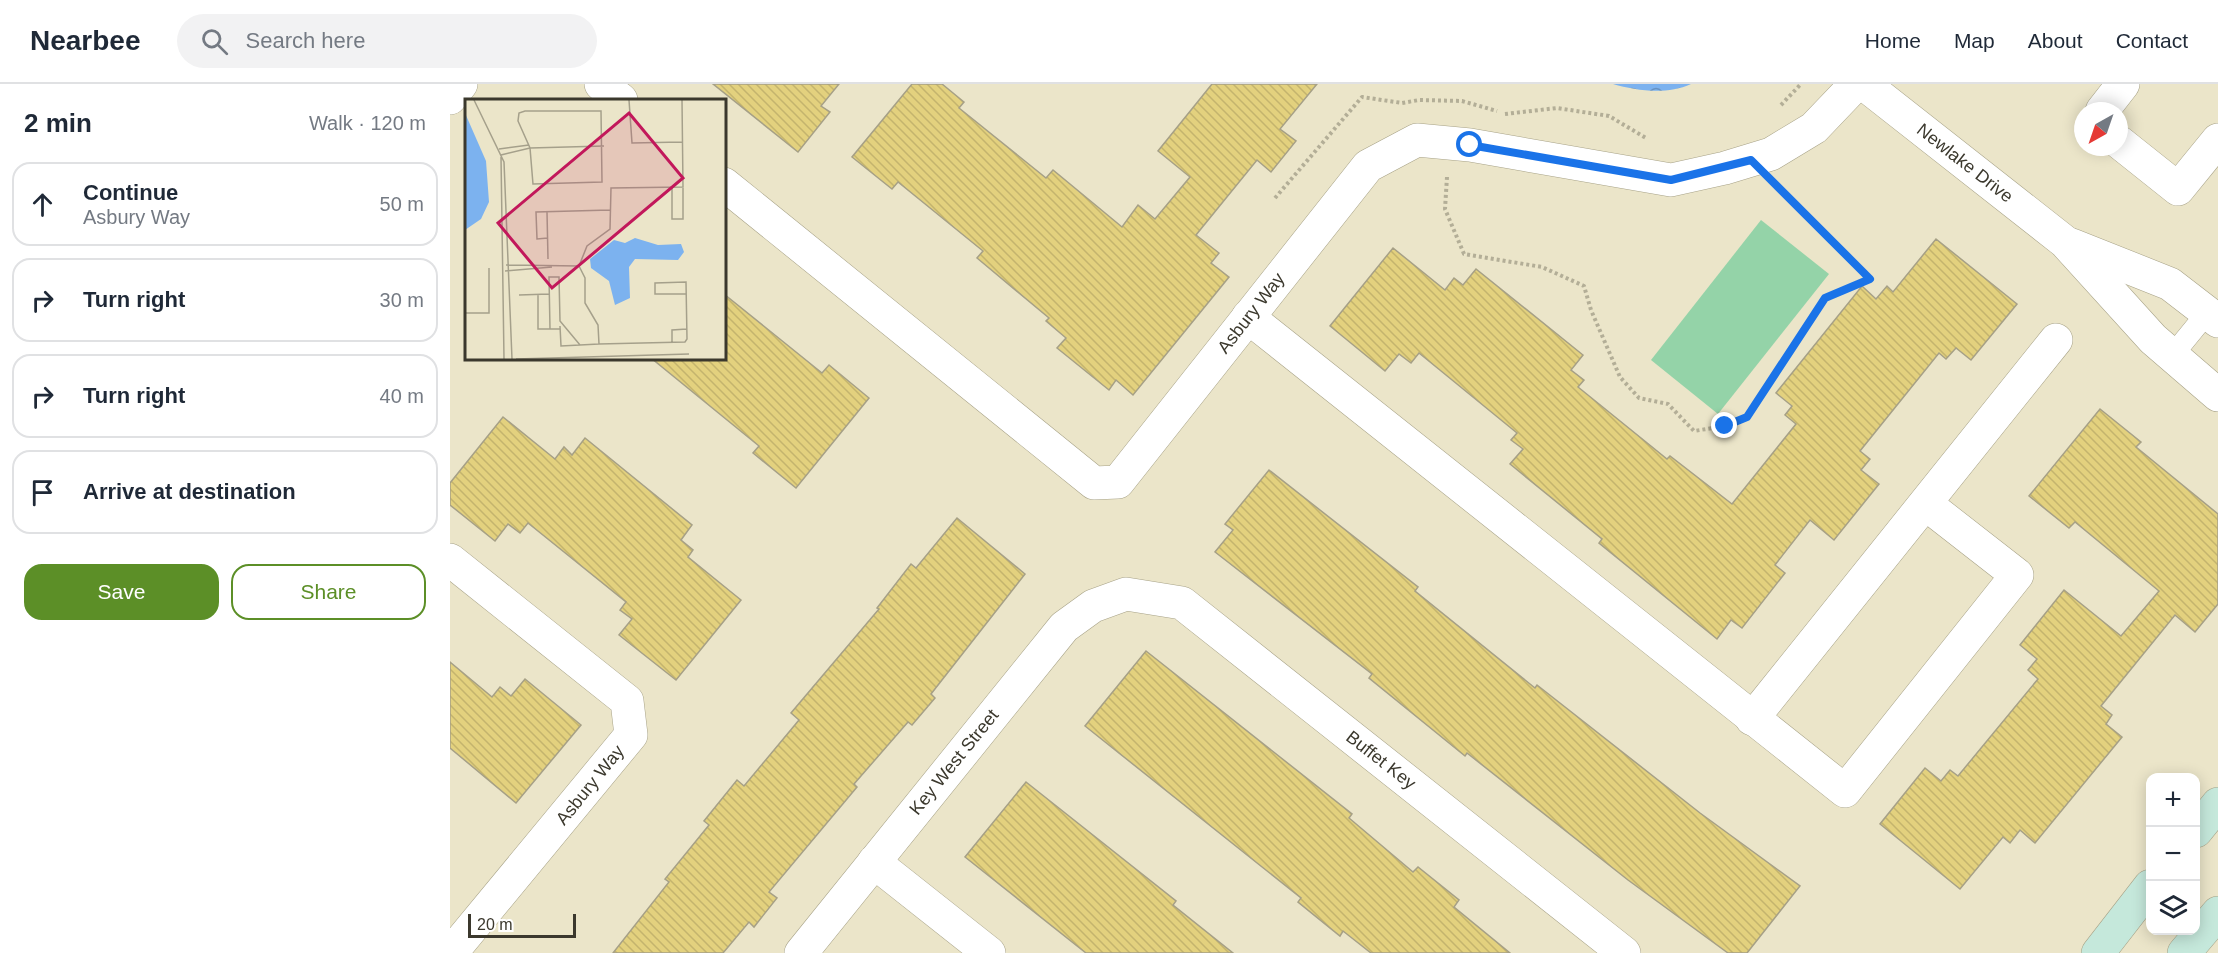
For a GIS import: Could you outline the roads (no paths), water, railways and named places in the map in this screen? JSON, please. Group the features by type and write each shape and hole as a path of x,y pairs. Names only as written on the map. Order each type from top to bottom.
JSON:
{"street":[{"path":"450,98 461,84"},
{"name":"Asbury Way","path":"726,186 1094,483 1118,482 1368,166 1417,140 1470,145 1671,180 1771,154 1814,128 1856,84"},
{"name":"Newlake Drive","path":"1864,84 2065,242 2171,357 2218,395"},
{"path":"2109,102 2123,84"},
{"path":"2128,149 2178,189 2218,140"},
{"name":"Newlake Drive","path":"2065,242 2170,284 2213,317"},
{"path":"1248,317 1845,791 2017,575 1926,504"},
{"path":"1752,719 2056,340"},
{"name":"Asbury Way","path":"450,560 627,701 631,735 451,953"},
{"name":"Key West Street","path":"801,953 1064,627 1093,606 1126,594"},
{"name":"Buffet Key","path":"1126,594 1182,603 1624,953"},
{"path":"2199,827 2218,804"},
{"path":"874,862 989,953"},
{"path":"2098,953 2146,892"},
{"path":"2184,953 2218,914"}],"lane":[{"path":"2171,357 2213,317"}],"water":[{"path":"1613,84 1691,84 1672,90 1652,91"}]}
